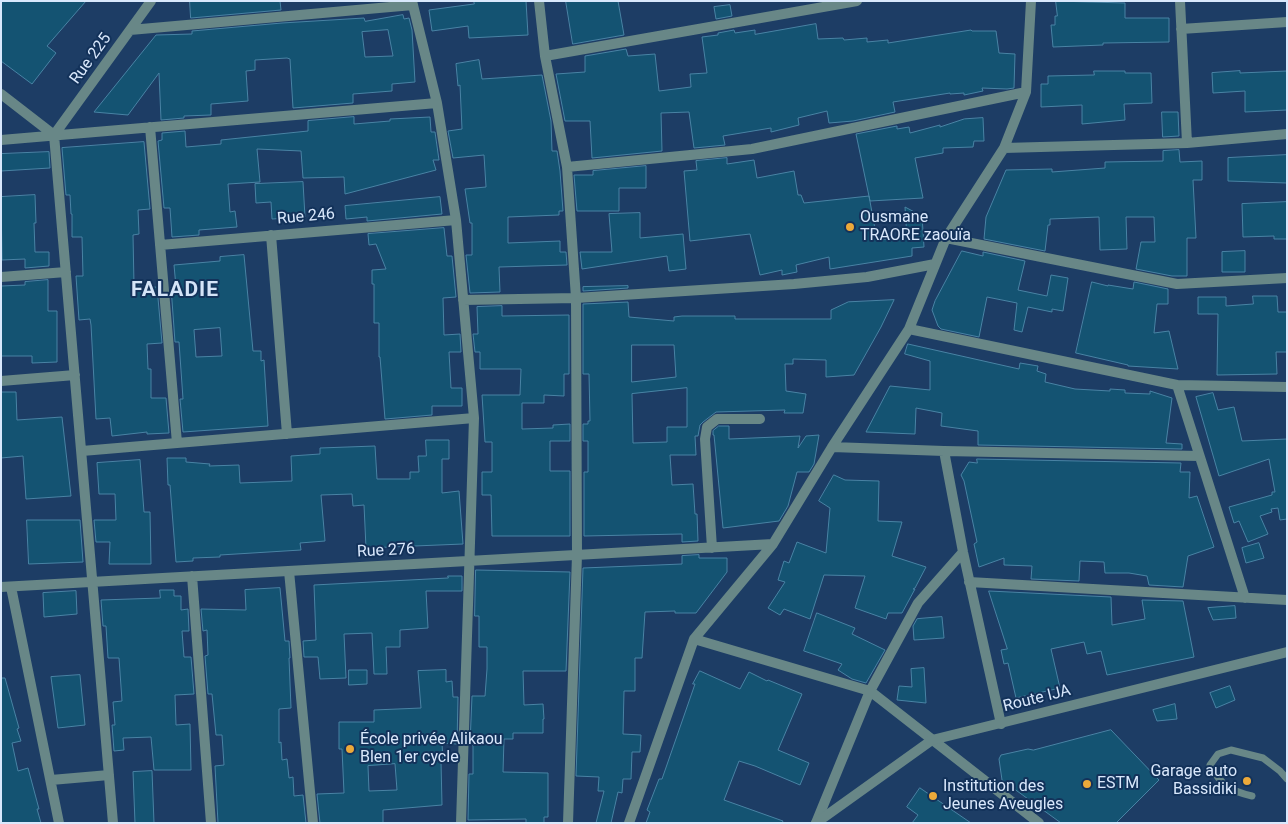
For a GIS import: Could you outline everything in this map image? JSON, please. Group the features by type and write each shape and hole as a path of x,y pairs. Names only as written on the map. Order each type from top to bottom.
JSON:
{"street":[{"name":"Rue 225","path":"54,135 151,1"},
{"path":"539,1 545,56 567,167 576,298 577,555 568,823"},
{"path":"545,56 857,1"},
{"path":"629,823 694,639 773,544 832,447 909,329 946,238 1004,148 1026,92 1031,1"},
{"path":"1180,1 1187,142"},
{"path":"130,30 412,3 437,103 456,220 474,418 462,823"},
{"path":"1181,30 1287,22"},
{"path":"567,167 752,149 1026,92"},
{"path":"1,94 54,135 113,823"},
{"path":"1,140 437,103"},
{"path":"150,127 177,443"},
{"path":"1004,148 1187,142 1287,134"},
{"name":"Rue 246","path":"160,245 456,220"},
{"path":"271,235 288,434"},
{"path":"946,238 1177,284 1287,278"},
{"path":"463,300 576,298 794,284 867,277 934,264"},
{"path":"1,277 66,272"},
{"path":"909,329 1177,385 1287,387"},
{"path":"1,381 75,375"},
{"path":"1177,385 1246,598"},
{"path":"82,451 474,418"},
{"path":"712,548 704,440 707,427 716,419 760,419"},
{"path":"832,447 1199,456"},
{"path":"944,451 962,552 1001,724"},
{"name":"Rue 276","path":"6,587 773,544"},
{"path":"816,823 870,691 918,603 962,552"},
{"path":"289,571 314,823"},
{"path":"192,576 210,823"},
{"path":"969,582 1287,600"},
{"path":"6,587 60,823"},
{"path":"694,639 870,691 1039,823"},
{"name":"Route IJA","path":"816,823 932,740 1287,652"},
{"path":"51,780 109,775"}],"lane":[{"path":"1252,796 1236,792 1218,780 1210,765 1218,754 1231,750 1263,758 1287,779"}],"building":[{"path":"1,1 86,1 47,46 56,53 32,84 1,61"},
{"path":"190,1 280,1 281,10 191,18"},
{"path":"474,1 526,1 528,35 469,38 468,26 432,31 429,10 474,4"},
{"path":"566,1 618,1 624,35 573,44"},
{"path":"1056,1 1125,3 1125,18 1169,18 1169,42 1103,43 1103,45 1053,47 1051,25 1055,25 1055,16 1057,16"},
{"path":"730,5 732,16 716,19 714,7"},
{"path":"403,15 404,19 409,18 412,30 415,82 392,84 392,91 353,94 353,103 293,108 290,59 255,60 255,70 246,71 248,101 211,104 211,115 184,116 184,118 161,120 159,73 128,115 94,112 156,35 192,34 192,31 282,23 364,18 365,21","holes":["388,30 393,56 365,57 362,32"]},
{"path":"816,24 818,39 843,38 844,40 867,38 867,42 888,40 888,43 971,30 996,31 999,53 1015,54 1014,88 982,88 983,91 964,95 964,93 950,93 893,102 895,112 853,121 829,123 827,111 798,118 799,125 771,132 771,128 723,136 725,145 694,148 689,112 661,113 662,151 592,158 590,121 565,121 556,74 585,72 585,56 626,49 628,56 655,54 659,91 691,87 690,74 707,73 702,37 734,30 735,33 755,30 755,34"},
{"path":"479,60 482,79 542,75 551,121 552,151 557,151 563,211 559,211 559,215 508,217 508,243 560,241 560,252 566,252 567,265 499,267 500,292 470,293 466,255 472,255 472,223 470,223 465,189 486,187 484,155 453,158 448,131 462,129 460,85 458,86 456,64"},
{"path":"1094,71 1151,73 1152,103 1124,104 1125,120 1082,124 1082,105 1041,107 1041,84 1048,84 1048,76 1094,75"},
{"path":"1240,71 1240,73 1287,71 1287,110 1245,112 1245,91 1213,93 1212,73"},
{"path":"1162,112 1178,112 1179,136 1163,137"},
{"path":"354,117 354,124 390,121 390,119 430,117 431,132 435,132 439,160 433,160 436,170 345,194 344,177 303,178 301,151 257,149 260,182 228,184 230,212 235,211 237,227 199,230 199,235 172,237 170,208 164,208 158,141 162,140 162,133 185,131 186,147 221,144 221,140 308,131 308,121"},
{"path":"983,118 984,141 974,141 973,147 943,148 943,153 915,158 923,198 870,201 856,134 897,126 897,129 909,127 910,133 940,125 940,127 964,119"},
{"path":"144,142 150,209 138,210 139,234 133,235 134,285 139,284 139,288 157,287 162,343 147,344 148,369 151,369 151,398 166,398 169,433 147,434 147,432 112,436 110,418 96,419 90,319 79,320 76,276 83,276 82,237 72,237 70,195 66,195 62,148"},
{"path":"1179,150 1180,162 1202,161 1202,180 1193,180 1196,238 1187,238 1187,276 1172,276 1136,269 1141,242 1155,242 1154,217 1126,217 1127,249 1100,250 1099,217 1050,219 1045,251 984,239 986,217 1006,170 1052,169 1052,172 1105,168 1105,162 1163,161 1163,151"},
{"path":"49,152 50,168 1,171 1,154"},
{"path":"1287,155 1287,183 1228,181 1228,158"},
{"path":"727,158 727,164 754,160 757,178 794,171 798,195 801,195 804,203 869,196 877,240 907,238 905,207 922,216 924,247 912,248 912,256 830,269 829,257 796,265 797,272 782,275 782,270 760,275 750,234 690,241 684,171 697,170 696,161"},
{"path":"646,166 646,188 619,188 619,211 577,211 574,175 593,175 593,171"},
{"path":"303,182 305,217 272,219 271,202 256,203 255,184"},
{"path":"35,195 35,252 49,252 49,266 25,268 25,259 2,260 1,197"},
{"path":"440,197 442,214 367,221 367,217 346,219 345,206"},
{"path":"1287,202 1287,239 1274,239 1274,236 1243,237 1242,204"},
{"path":"640,213 640,238 683,234 686,269 669,271 667,256 582,269 580,252 612,252 609,214"},
{"path":"444,228 447,256 452,256 456,297 443,298 444,335 460,334 461,352 449,352 451,388 462,388 462,406 432,406 432,415 385,419 379,357 379,323 374,323 372,270 386,269 376,244 369,245 368,234"},
{"path":"962,251 983,256 983,252 1025,261 1018,290 1047,296 1051,275 1068,278 1063,311 1052,309 1052,312 1028,307 1022,332 1014,330 1017,303 987,297 979,337 941,329 932,310"},
{"path":"1245,251 1245,272 1222,272 1222,252"},
{"path":"244,255 253,351 261,351 261,361 264,360 268,426 183,432 180,399 183,399 179,342 175,342 171,287 176,287 174,265 220,261 220,257","holes":["220,328 222,356 196,357 194,330"]},
{"path":"48,280 48,311 57,311 57,362 32,363 32,356 1,356 1,286 25,285 25,282"},
{"path":"1092,282 1133,289 1134,282 1168,289 1168,304 1157,304 1154,333 1169,331 1178,369 1128,366 1076,353"},
{"path":"628,286 628,288 583,291 583,287"},
{"path":"1253,296 1277,296 1278,312 1287,312 1287,352 1276,352 1277,374 1217,375 1218,314 1198,314 1198,297 1226,297 1226,306 1253,304"},
{"path":"894,300 854,375 826,377 826,360 793,359 793,364 785,364 786,391 806,394 803,413 784,413 785,410 716,412 700,425 698,436 695,436 696,455 670,455 672,485 693,484 698,541 682,542 682,534 584,536 584,472 588,472 588,441 583,441 583,424 588,424 588,421 590,421 589,374 583,374 583,304 628,302 629,317 674,321 674,317 682,316 735,316 735,319 831,319 831,310 848,302","holes":["632,345 674,345 676,377 632,382","687,388 687,427 667,427 667,442 633,443 632,394"]},
{"path":"502,306 502,316 569,315 569,374 564,374 564,396 544,395 544,403 522,403 522,429 553,428 553,425 570,424 570,441 550,441 550,471 570,471 570,536 492,536 491,495 482,495 482,472 492,472 492,442 485,442 482,395 520,395 521,369 480,369 480,352 475,352 473,334 478,334 477,307"},
{"path":"908,344 1019,369 1020,363 1038,366 1037,371 1046,374 1045,382 1075,389 1125,390 1125,393 1150,394 1150,391 1172,398 1166,443 1182,444 1182,449 978,445 978,431 941,426 942,413 916,408 915,434 866,432 890,386 930,390 930,361 905,354"},
{"path":"1,392 16,392 17,420 62,417 71,496 26,499 23,456 1,458"},
{"path":"1213,393 1218,410 1234,407 1242,441 1287,439 1287,519 1280,520 1278,508 1271,509 1272,512 1260,516 1268,534 1248,542 1239,521 1234,523 1229,507 1272,495 1272,492 1275,492 1269,459 1219,476 1196,397"},
{"path":"719,426 729,426 729,439 800,436 798,448 806,436 819,435 814,464 809,472 797,472 788,506 779,521 723,528 713,435 713,431"},
{"path":"426,440 449,440 449,459 442,459 442,493 459,491 463,544 366,548 364,505 353,506 352,494 321,495 325,541 300,543 301,550 220,555 220,557 193,558 193,561 176,562 167,458 186,458 186,462 210,464 209,466 239,465 240,483 292,481 291,456 320,454 320,448 375,446 377,479 410,479 410,472 419,472 418,456 426,456"},
{"path":"977,459 1181,463 1180,472 1190,472 1189,498 1197,496 1214,547 1188,556 1183,587 1149,585 1147,576 1129,573 1105,573 1104,562 1080,561 1079,581 1031,579 1032,566 1004,565 1004,558 979,567 974,544 977,542 964,481 961,475 969,462 977,463"},
{"path":"140,460 144,512 150,512 151,564 109,564 110,542 96,542 94,520 116,520 115,494 99,494 97,463"},
{"path":"834,475 845,480 879,481 878,521 902,522 892,556 926,567 902,613 888,613 886,619 855,608 865,576 824,575 810,619 784,609 780,615 768,608 785,582 778,580 784,561 789,563 797,542 826,553 830,508 819,501"},
{"path":"27,520 80,520 83,562 29,564"},
{"path":"1259,543 1264,558 1246,563 1242,548"},
{"path":"699,555 699,558 727,558 727,572 696,613 675,613 675,611 645,612 642,658 635,658 635,691 624,691 623,734 641,735 640,752 632,752 631,779 623,779 622,793 618,792 611,823 596,823 604,791 598,791 599,777 576,776 583,568 682,564 682,556"},
{"path":"476,570 570,572 566,671 523,671 524,705 543,704 543,733 513,733 513,739 504,739 503,772 548,773 548,817 544,817 544,823 526,823 526,819 468,820 469,774 473,774 473,745 470,744 472,696 485,696 487,669 487,647 479,647 479,616 475,616"},
{"path":"448,576 462,576 462,591 426,591 428,628 400,630 400,647 386,647 387,674 374,674 372,633 344,634 346,678 320,679 318,657 304,657 303,641 316,640 314,585 448,578"},
{"path":"280,588 285,641 289,641 291,708 279,709 279,743 281,742 282,760 287,759 289,778 293,777 294,796 303,795 306,823 218,823 215,766 224,765 222,735 216,735 212,694 208,694 205,656 208,655 207,630 203,631 201,609 246,610 245,590"},
{"path":"160,590 174,590 174,596 181,596 181,610 188,609 189,631 182,631 184,657 191,657 194,694 175,695 176,725 190,724 191,770 154,770 151,737 123,738 124,750 114,751 112,725 115,725 113,702 122,701 119,658 108,658 106,626 103,626 101,600 160,598"},
{"path":"76,591 77,614 44,617 43,593"},
{"path":"989,591 1111,597 1112,625 1145,619 1142,600 1183,601 1194,657 1107,675 1101,651 1087,654 1084,642 1051,649 1060,688 1016,698 1008,663 1004,664 1001,650 1007,649"},
{"path":"1235,606 1236,618 1213,620 1208,608"},
{"path":"817,613 855,628 852,634 885,650 866,683 852,679 838,670 842,664 804,651"},
{"path":"942,617 944,638 914,640 913,626 917,619"},
{"path":"924,668 926,703 897,700 899,686 912,687 911,669"},
{"path":"349,670 367,670 367,684 349,685"},
{"path":"446,670 446,682 452,681 453,697 458,697 457,744 442,743 442,805 383,810 383,823 320,823 317,794 344,793 342,749 339,749 339,722 374,722 374,710 421,708 418,671","holes":["395,764 397,790 369,791 368,766"]},
{"path":"700,671 740,689 749,672 802,694 778,750 809,763 800,785 739,761 724,800 783,821 782,823 646,823 650,812 647,810 659,779 662,779 695,684 693,684"},
{"path":"80,675 85,725 58,728 51,677"},
{"path":"1,678 5,678 19,728 17,729 21,741 12,743 18,771 28,768 41,823 1,823"},
{"path":"1230,686 1235,700 1216,708 1210,693"},
{"path":"1175,704 1177,719 1157,721 1153,710"},
{"path":"1111,730 1159,780 1116,823 1061,823 1002,780 999,759 1001,755 1028,749 1033,750"},
{"path":"152,771 154,823 135,823 133,772"},
{"path":"920,788 971,823 912,823 918,815 907,807"}],"place":[{"name":"Ousmane TRAORE zaouïa","path":"850,227"},
{"name":"École privée Alikaou Blen 1er cycle","path":"350,749"},
{"name":"Garage auto Bassidiki","path":"1247,781"},
{"name":"ESTM","path":"1087,784"},
{"name":"Institution des Jeunes Aveugles","path":"933,796"}],"district":[{"name":"FALADIE","path":"175,291"}]}
